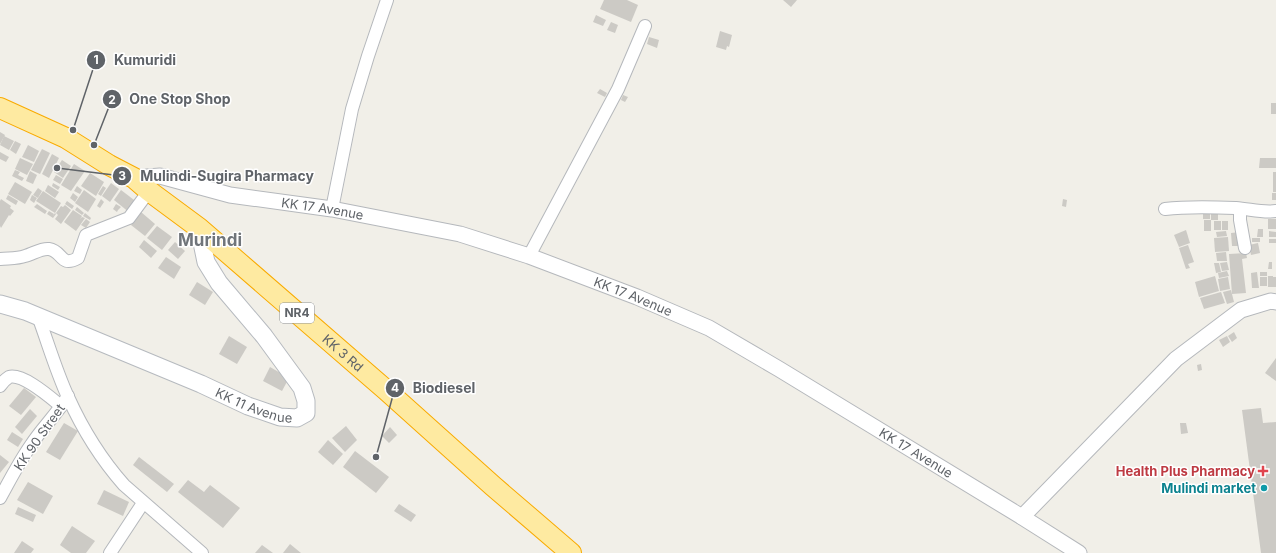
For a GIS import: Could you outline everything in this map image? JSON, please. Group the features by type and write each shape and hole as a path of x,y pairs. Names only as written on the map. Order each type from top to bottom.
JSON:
{"highway":[{"name":"KK 3 Rd","path":"0,108 66,138 134,178 199,228 571,553"}],"main road":[{"name":"KK 11 Avenue","path":"0,304 38,316 201,384 248,406 280,417 298,418 306,413 306,402 302,388 264,336 219,283 206,262 199,228"}],"street":[{"path":"332,209 352,109 387,0"},
{"path":"528,256 618,89 646,26"},
{"name":"KK 17 Avenue","path":"134,178 160,176 230,195 332,209 460,234 528,256 637,297 709,328 779,369 1079,553"},
{"path":"0,258 25,256 48,249 54,251 63,260 72,261 78,258 86,235 129,218 149,191"},
{"path":"1165,209 1187,206 1240,208 1267,212 1276,211"},
{"path":"1240,208 1240,220 1245,248"},
{"path":"1022,517 1176,359 1241,310 1271,301 1276,302"},
{"path":"38,316 64,401 89,438 115,475 143,503 202,553"},
{"path":"0,386 10,377 16,377 24,379 64,401"},
{"name":"KK 90 Street","path":"0,498 18,464 31,444 64,401"},
{"path":"110,553 143,503"}],"building":[{"path":"604,0 627,0 638,5 631,22 600,9"},
{"path":"783,0 797,0 791,7"},
{"path":"596,15 606,20 603,26 593,22"},
{"path":"611,22 618,25 615,33 607,30"},
{"path":"720,31 732,35 729,47 727,46 726,50 716,47"},
{"path":"649,37 659,40 657,48 647,44"},
{"path":"600,89 607,93 605,97 597,93"},
{"path":"623,95 628,97 625,102 621,100"},
{"path":"1271,103 1276,103 1276,114 1271,114"},
{"path":"0,132 5,135 0,144"},
{"path":"4,136 14,141 9,150 0,145"},
{"path":"15,141 21,144 16,154 10,150"},
{"path":"28,145 39,151 34,162 22,157"},
{"path":"42,149 50,153 40,174 31,170"},
{"path":"0,152 9,157 6,162 0,159"},
{"path":"52,154 59,158 49,178 42,174"},
{"path":"20,158 33,164 27,175 15,169"},
{"path":"1260,158 1276,158 1276,168 1259,168"},
{"path":"62,160 71,166 63,178 54,172"},
{"path":"74,164 85,171 71,191 61,185"},
{"path":"15,170 20,172 18,175 24,178 22,181 12,176"},
{"path":"30,171 37,175 33,184 26,181"},
{"path":"1273,172 1276,172 1276,192 1273,192"},
{"path":"90,173 104,182 96,196 81,186"},
{"path":"56,175 63,179 60,184 53,180"},
{"path":"15,182 32,192 25,204 8,194"},
{"path":"53,183 60,187 58,190 52,186"},
{"path":"111,183 119,189 110,202 102,196"},
{"path":"48,185 59,192 55,198 45,191"},
{"path":"77,186 82,190 80,194 74,191"},
{"path":"103,186 106,188 101,196 98,194"},
{"path":"38,188 42,191 38,198 33,195"},
{"path":"84,190 96,199 88,212 75,203"},
{"path":"121,190 138,203 130,213 114,200"},
{"path":"43,191 61,203 55,213 36,201"},
{"path":"73,193 78,197 75,202 70,198"},
{"path":"1272,193 1276,193 1276,200 1272,200"},
{"path":"8,195 18,201 16,205 6,199"},
{"path":"32,195 37,198 34,203 30,200"},
{"path":"1,199 11,206 10,208 14,211 10,216 9,215 1,228 0,201"},
{"path":"101,199 104,202 100,208 97,206"},
{"path":"1063,199 1067,200 1066,207 1062,206"},
{"path":"67,201 74,206 72,209 65,204"},
{"path":"37,204 47,211 45,214 34,207"},
{"path":"116,204 121,207 117,212 113,209"},
{"path":"65,205 71,210 61,224 55,219 58,215 56,213 61,206 63,207"},
{"path":"77,207 84,213 82,215 75,210"},
{"path":"73,210 82,216 80,219 82,217 85,218 76,231 64,222"},
{"path":"49,211 54,214 53,216 55,213 56,214 53,218 47,214"},
{"path":"1203,211 1210,211 1210,219 1203,219"},
{"path":"1211,211 1218,211 1218,220 1211,220"},
{"path":"141,212 155,224 145,236 131,225"},
{"path":"85,213 91,218 90,220 83,216"},
{"path":"86,219 90,222 86,228 81,225"},
{"path":"1268,219 1276,219 1276,229 1268,229"},
{"path":"1204,220 1211,220 1211,231 1204,231"},
{"path":"1214,221 1221,221 1221,230 1214,230"},
{"path":"1222,221 1228,221 1228,230 1222,230"},
{"path":"157,226 172,237 162,250 147,238"},
{"path":"1258,229 1263,229 1263,237 1257,237"},
{"path":"1186,230 1190,243 1179,247 1174,235"},
{"path":"1226,231 1227,236 1217,237 1216,232"},
{"path":"1269,231 1276,232 1276,237 1269,237"},
{"path":"1240,232 1241,246 1232,246 1231,233"},
{"path":"1228,237 1229,251 1215,252 1214,238"},
{"path":"1252,238 1260,238 1260,242 1252,242"},
{"path":"1269,239 1276,239 1276,243 1269,243"},
{"path":"144,240 157,251 151,258 139,247"},
{"path":"175,242 185,251 178,259 168,250"},
{"path":"1258,243 1260,253 1251,255 1249,245"},
{"path":"1188,245 1194,262 1188,264 1190,268 1186,269 1179,248"},
{"path":"1226,252 1227,261 1217,261 1216,253"},
{"path":"1246,253 1247,258 1242,259 1246,293 1232,294 1229,254"},
{"path":"166,257 181,267 174,279 158,268"},
{"path":"1227,262 1229,270 1222,271 1220,263"},
{"path":"1269,262 1272,262 1272,269 1268,269"},
{"path":"1214,263 1219,263 1221,272 1216,273"},
{"path":"1227,271 1229,276 1219,278 1218,273"},
{"path":"1257,272 1259,288 1252,288 1251,273"},
{"path":"1260,272 1267,272 1267,276 1260,276"},
{"path":"1215,276 1219,291 1199,297 1195,282"},
{"path":"1268,276 1273,276 1273,287 1268,287"},
{"path":"1228,277 1230,289 1220,291 1218,279"},
{"path":"1260,277 1267,277 1267,286 1260,286"},
{"path":"1273,277 1276,277 1276,287 1273,287"},
{"path":"197,282 213,292 205,305 189,295"},
{"path":"1231,290 1234,302 1227,304 1223,292"},
{"path":"1221,292 1225,303 1204,309 1200,298"},
{"path":"1234,332 1237,338 1232,342 1228,336"},
{"path":"229,336 247,347 237,364 219,354"},
{"path":"1227,336 1230,342 1223,347 1219,340"},
{"path":"1276,358 1276,381 1265,373"},
{"path":"1201,364 1202,370 1198,371 1197,365"},
{"path":"270,367 289,378 282,391 263,381"},
{"path":"24,388 36,397 21,415 9,406"},
{"name":"Mulindi market","path":"1261,408 1263,423 1276,422 1276,553 1261,553 1242,410"},
{"path":"30,409 37,416 22,434 15,427"},
{"path":"64,423 78,431 60,460 46,452"},
{"path":"1180,423 1186,423 1188,433 1181,434"},
{"path":"346,426 357,440 345,452 332,438"},
{"path":"390,427 397,435 389,443 382,436"},
{"path":"12,432 23,439 18,447 7,440"},
{"path":"328,440 343,454 333,465 318,452"},
{"path":"355,451 389,477 376,493 343,467"},
{"path":"0,455 9,462 0,473"},
{"path":"139,457 174,484 167,492 133,465"},
{"path":"188,480 204,492 210,485 240,508 223,528 178,492"},
{"path":"28,482 53,496 43,514 17,500"},
{"path":"104,490 129,502 123,516 97,504"},
{"path":"399,504 416,515 411,522 394,511"},
{"path":"18,507 36,515 33,522 15,514"},
{"path":"72,526 95,541 86,553 71,553 60,545"},
{"path":"22,541 34,549 31,553 14,553"},
{"path":"290,544 301,553 283,553"},
{"path":"262,545 273,553 255,553"}],"place":[{"name":"Kumuridi","path":"73,130"},
{"name":"One Stop Shop","path":"94,145"},
{"name":"Mulindi-Sugira Pharmacy","path":"57,168"},
{"name":"Biodiesel","path":"376,457"},
{"name":"Health Plus Pharmacy","path":"1263,471"},
{"name":"Mulindi market","path":"1264,488"}],"district":[{"name":"Murindi","path":"210,240"}]}
